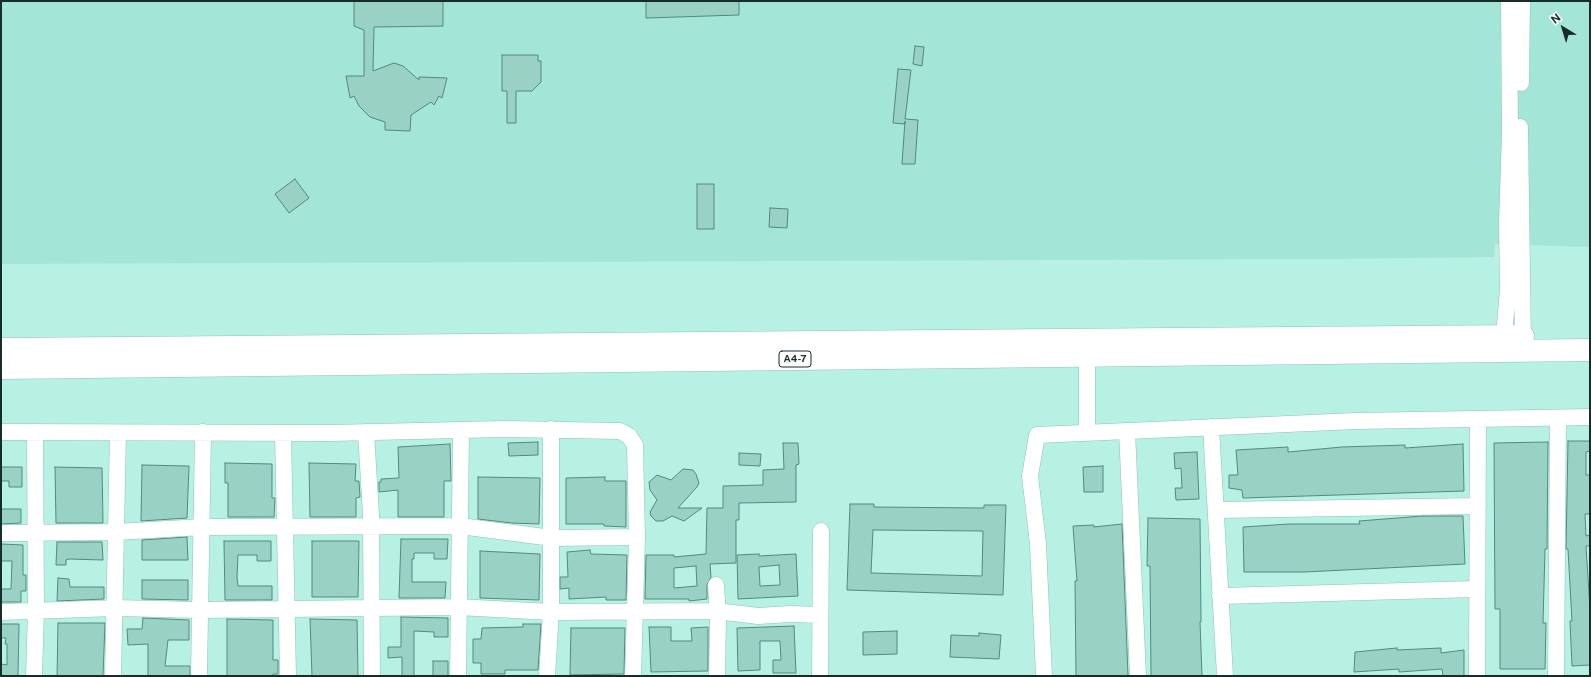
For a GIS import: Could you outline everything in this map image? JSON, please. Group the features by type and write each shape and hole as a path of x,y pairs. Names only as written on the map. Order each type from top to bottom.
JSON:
{"highway":[{"name":"A4-7","path":"1,368 1087,356 1513,344 1590,336"},
{"name":"A4-7","path":"1,349 1513,344 1590,350"}],"street":[{"path":"1509,1 1510,134 1506,222 1508,290 1513,344"},
{"path":"1513,344 1522,1"},
{"path":"1087,356 1087,433"},
{"path":"1044,676 1038,544 1030,476 1037,435 1356,420 1590,417"},
{"path":"1556,676 1558,418"},
{"path":"1477,676 1478,419"},
{"path":"1211,427 1224,676"},
{"path":"547,676 551,612 551,429"},
{"path":"1,432 283,433 551,429 620,431 629,436 635,445 637,537 633,612 633,676"},
{"path":"458,676 460,430"},
{"path":"1127,431 1138,676"},
{"path":"34,676 36,610 35,432"},
{"path":"199,676 203,432"},
{"path":"366,432 371,526 372,676"},
{"path":"114,676 118,433"},
{"path":"283,433 288,676"},
{"path":"1216,510 1478,506"},
{"path":"1,532 36,534 116,532 202,527 285,528 460,526 552,538 637,537"},
{"path":"820,676 821,531"},
{"path":"716,586 717,676"},
{"path":"1220,596 1477,589"},
{"path":"1,612 115,608 200,610 458,607 551,612 717,611 758,616 790,614 820,615"}],"shaded area":[{"path":"1,1 1590,1 1590,247 1495,244 1494,257 1333,259 1,264"}],"building":[{"path":"354,1 443,1 443,26 374,27 373,71 394,63 403,66 419,80 419,77 447,78 442,98 439,96 434,105 431,102 411,115 410,131 385,130 385,122 370,117 359,106 354,96 350,98 346,76 364,76 364,30 354,26"},
{"path":"646,1 739,1 739,15 646,18"},
{"path":"915,46 924,47 922,66 913,64"},
{"path":"502,55 538,55 538,61 541,61 541,82 532,91 516,91 516,123 507,123 507,91 502,91"},
{"path":"898,69 911,70 905,119 918,120 915,164 902,164 905,124 893,123"},
{"path":"295,179 309,198 289,213 275,194"},
{"path":"697,184 714,184 714,229 697,229"},
{"path":"770,208 788,209 787,228 769,227"},
{"path":"1568,441 1590,441 1590,451 1586,452 1586,475 1590,475 1590,514 1585,514 1586,536 1590,535 1590,546 1586,546 1590,609 1590,665 1572,666 1570,621 1572,621 1568,549 1566,549"},
{"path":"538,442 538,455 509,456 508,443"},
{"path":"1548,442 1547,549 1545,549 1543,623 1546,623 1545,669 1500,669 1500,609 1495,609 1494,443"},
{"path":"783,443 798,443 799,464 796,465 796,502 739,503 739,520 736,520 736,563 710,564 711,577 707,585 707,599 689,601 689,599 645,599 646,555 674,555 674,557 706,554 707,508 723,508 723,486 763,485 763,470 784,469","holes":["696,566 697,586 674,588 674,568"]},
{"path":"450,444 451,481 444,481 444,517 398,517 398,490 379,492 379,482 381,482 381,479 399,478 398,447"},
{"path":"1463,444 1464,491 1243,498 1242,490 1229,488 1229,475 1238,475 1236,450 1288,447 1288,452 1342,447 1405,445 1405,448"},
{"path":"1197,452 1199,499 1176,500 1175,488 1182,488 1181,468 1175,469 1174,453"},
{"path":"739,453 761,454 760,466 739,465"},
{"path":"225,463 272,464 272,498 275,498 274,517 228,517 228,483 225,483"},
{"path":"309,463 356,464 355,481 359,481 360,497 356,498 356,517 310,517"},
{"path":"142,465 189,466 187,518 141,521"},
{"path":"1103,466 1103,492 1084,492 1083,467"},
{"path":"1,467 22,467 22,487 9,487 9,481 1,481"},
{"path":"55,467 102,468 103,523 56,523"},
{"path":"683,469 693,470 699,483 678,508 702,508 684,521 672,516 663,521 656,521 651,516 650,512 657,500 650,490 649,482 657,475 671,480"},
{"path":"478,477 540,478 539,524 512,523 478,519"},
{"path":"605,477 605,481 626,481 626,527 604,526 604,524 566,524 566,478"},
{"path":"850,504 874,504 874,507 984,508 984,505 1006,505 1003,595 847,590","holes":["873,530 983,531 982,576 871,573"]},
{"path":"1,509 21,509 21,523 1,524"},
{"path":"1423,516 1463,516 1465,564 1305,572 1244,572 1243,527 1289,524 1360,524 1359,521"},
{"path":"1148,518 1200,519 1200,622 1202,676 1151,676 1150,566 1147,566"},
{"path":"1122,524 1128,676 1076,676 1075,581 1077,581 1073,526 1094,525 1094,527"},
{"path":"187,537 188,560 142,560 142,540"},
{"path":"401,539 448,539 447,559 434,559 434,553 414,553 414,559 412,559 412,582 446,582 445,598 399,598"},
{"path":"224,541 271,541 271,561 257,561 257,555 238,555 237,577 238,586 272,586 272,600 225,600"},
{"path":"312,541 359,541 358,597 312,597"},
{"path":"57,542 102,542 103,560 69,559 66,560 66,565 56,565"},
{"path":"1,544 23,545 23,575 26,575 26,591 21,591 21,602 1,602 1,589 11,589 12,561 1,561"},
{"path":"590,550 591,554 627,555 626,600 606,600 606,597 569,599 569,588 560,589 560,577 568,577 567,552"},
{"path":"480,551 540,554 539,600 480,598"},
{"path":"759,554 759,556 796,554 798,596 738,599 737,555","holes":["779,565 780,585 760,586 759,567"]},
{"path":"58,578 69,579 70,587 104,587 104,599 57,601"},
{"path":"142,580 188,580 188,600 142,599"},
{"path":"401,617 448,618 448,637 434,637 434,632 414,631 414,676 402,676 402,657 388,658 388,647 401,647"},
{"path":"143,618 189,620 189,640 168,640 165,666 190,666 190,676 148,676 148,644 128,645 127,629 142,629"},
{"path":"227,619 273,620 273,660 278,660 278,674 273,674 273,676 227,676"},
{"path":"310,619 357,620 358,676 312,676"},
{"path":"58,623 105,623 103,676 57,676"},
{"path":"1,624 19,624 18,676 1,676 1,664 7,665 7,644 5,644 6,638 1,638"},
{"path":"523,624 541,624 538,670 505,670 505,674 481,674 481,663 473,663 473,639 481,639 482,628 523,627"},
{"path":"794,626 796,673 773,673 773,660 781,660 780,641 760,641 760,670 738,671 737,628"},
{"path":"649,627 671,627 671,641 692,641 691,628 708,627 708,671 651,672"},
{"path":"571,628 625,628 624,674 570,675"},
{"path":"897,631 897,654 863,655 863,632"},
{"path":"979,633 1001,635 999,659 950,657 951,635 979,636"},
{"path":"1397,648 1397,650 1441,648 1441,653 1464,650 1464,676 1443,676 1442,669 1399,672 1399,669 1354,672 1355,652"},
{"path":"433,661 448,661 448,676 433,676"}]}
